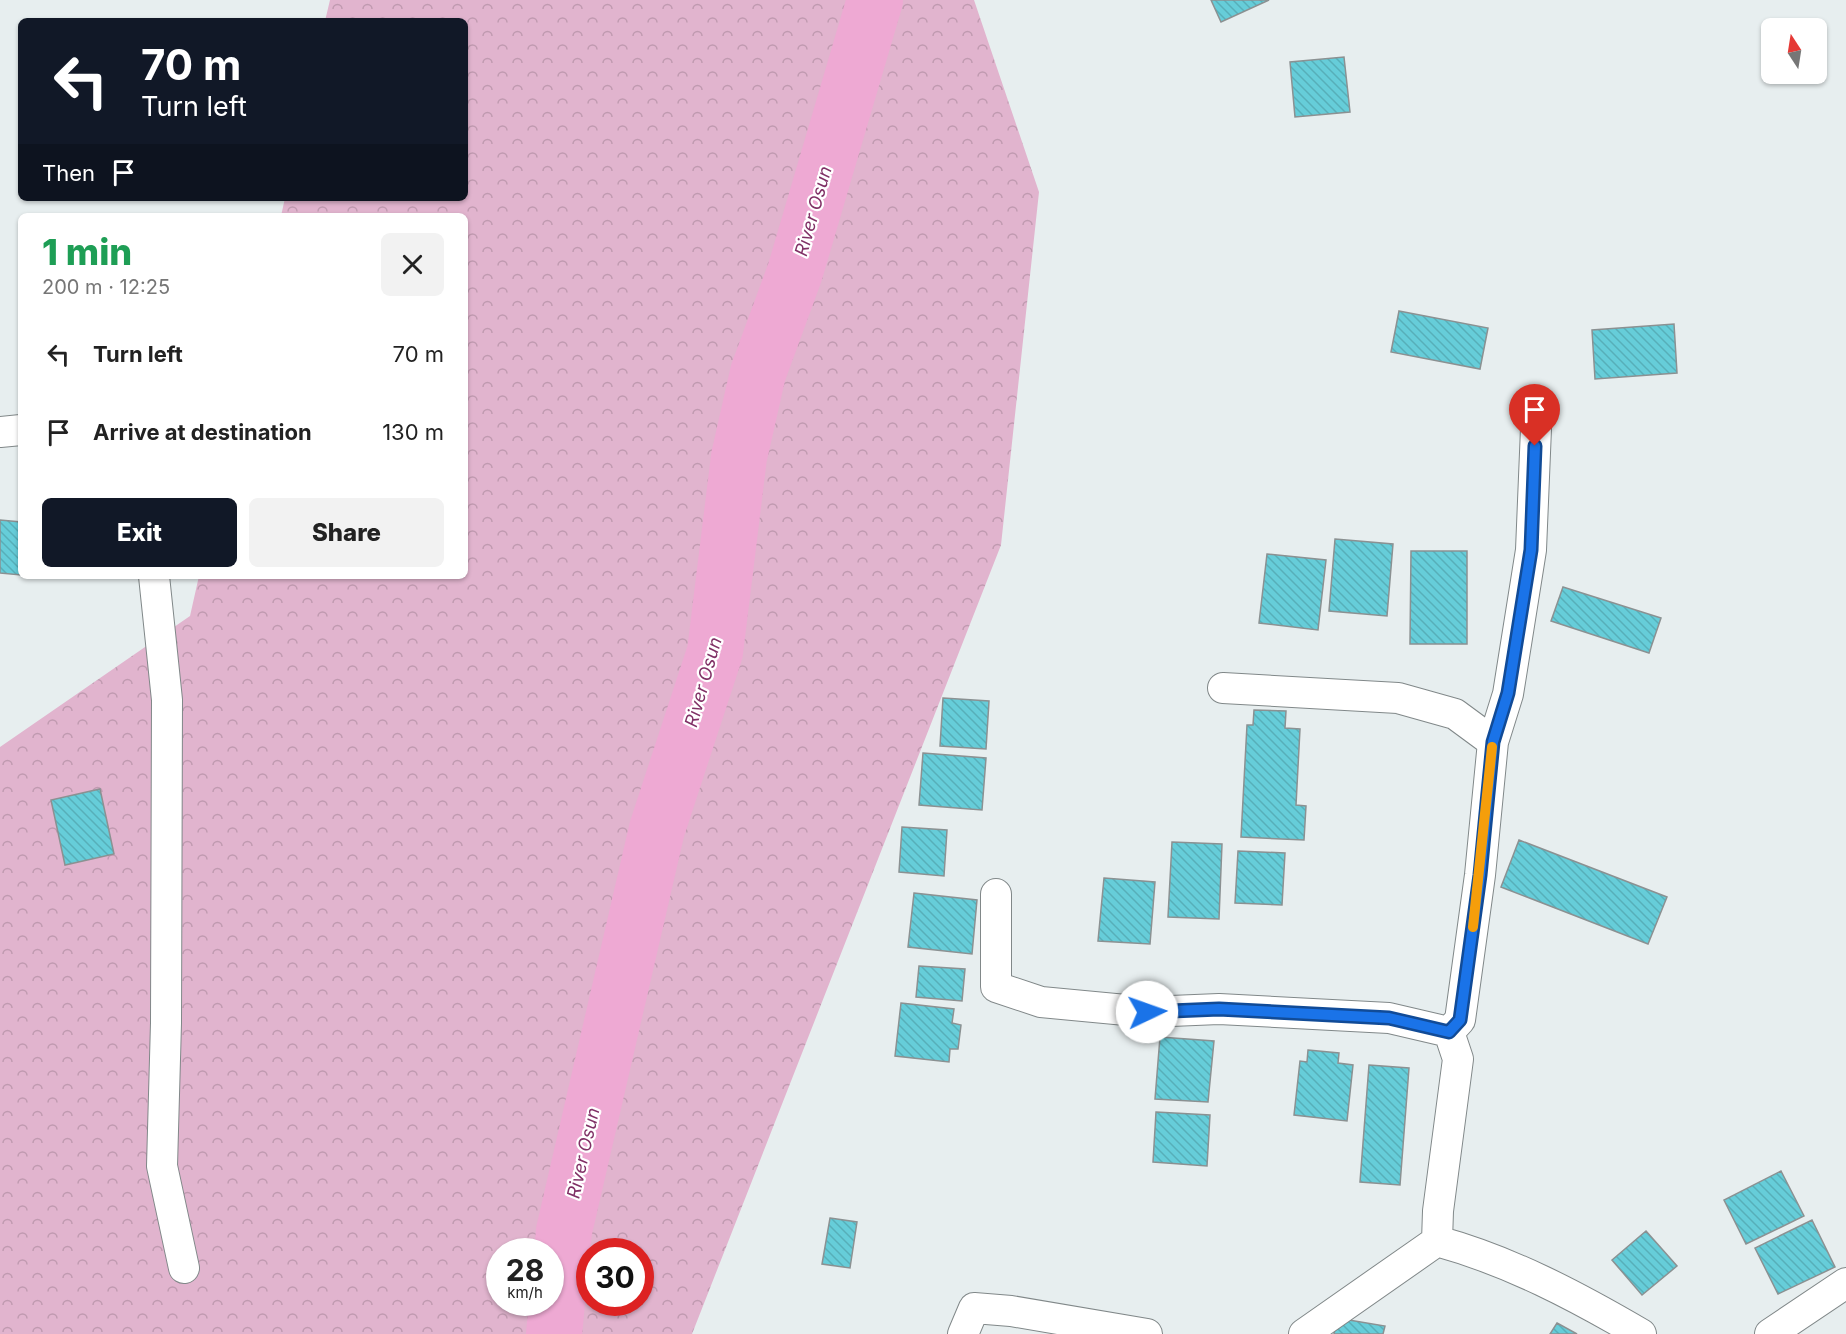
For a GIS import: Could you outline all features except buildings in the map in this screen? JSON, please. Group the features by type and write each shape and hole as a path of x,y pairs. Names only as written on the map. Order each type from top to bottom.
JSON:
{"street":[{"path":"1449,1032 1460,1020 1480,875 1493,742 1508,693 1531,550 1537,404"},
{"path":"0,432 18,430"},
{"path":"154,579 167,700 166,1023 162,1166 184,1268"},
{"path":"1223,688 1398,698 1455,714 1493,742"},
{"path":"996,894 996,987 1041,1002 1147,1012 1219,1009 1389,1018 1449,1032"},
{"path":"1437,1241 1438,1211 1458,1059 1449,1032"},
{"path":"1304,1334 1437,1241"},
{"path":"1437,1241 1469,1250 1572,1294 1641,1334"},
{"path":"1770,1334 1846,1283"},
{"path":"963,1334 974,1308 1011,1311 1147,1334"}],"green space":[{"path":"330,0 974,0 1039,192 1001,545 692,1334 0,1334 0,747 190,616 198,579 468,579 468,213 282,213 284,201 468,201 468,18 326,18"}],"waterway":[{"name":"River Osun","path":"554,1334 564,1231 657,829 715,652 739,457 758,373 795,272 875,0"}],"slow traffic":[{"path":"1473,927 1492,747"}],"route":[{"path":"1147,1012 1219,1009 1389,1018 1449,1032 1460,1020 1480,875 1493,742 1508,693 1531,550 1535,446"}]}
